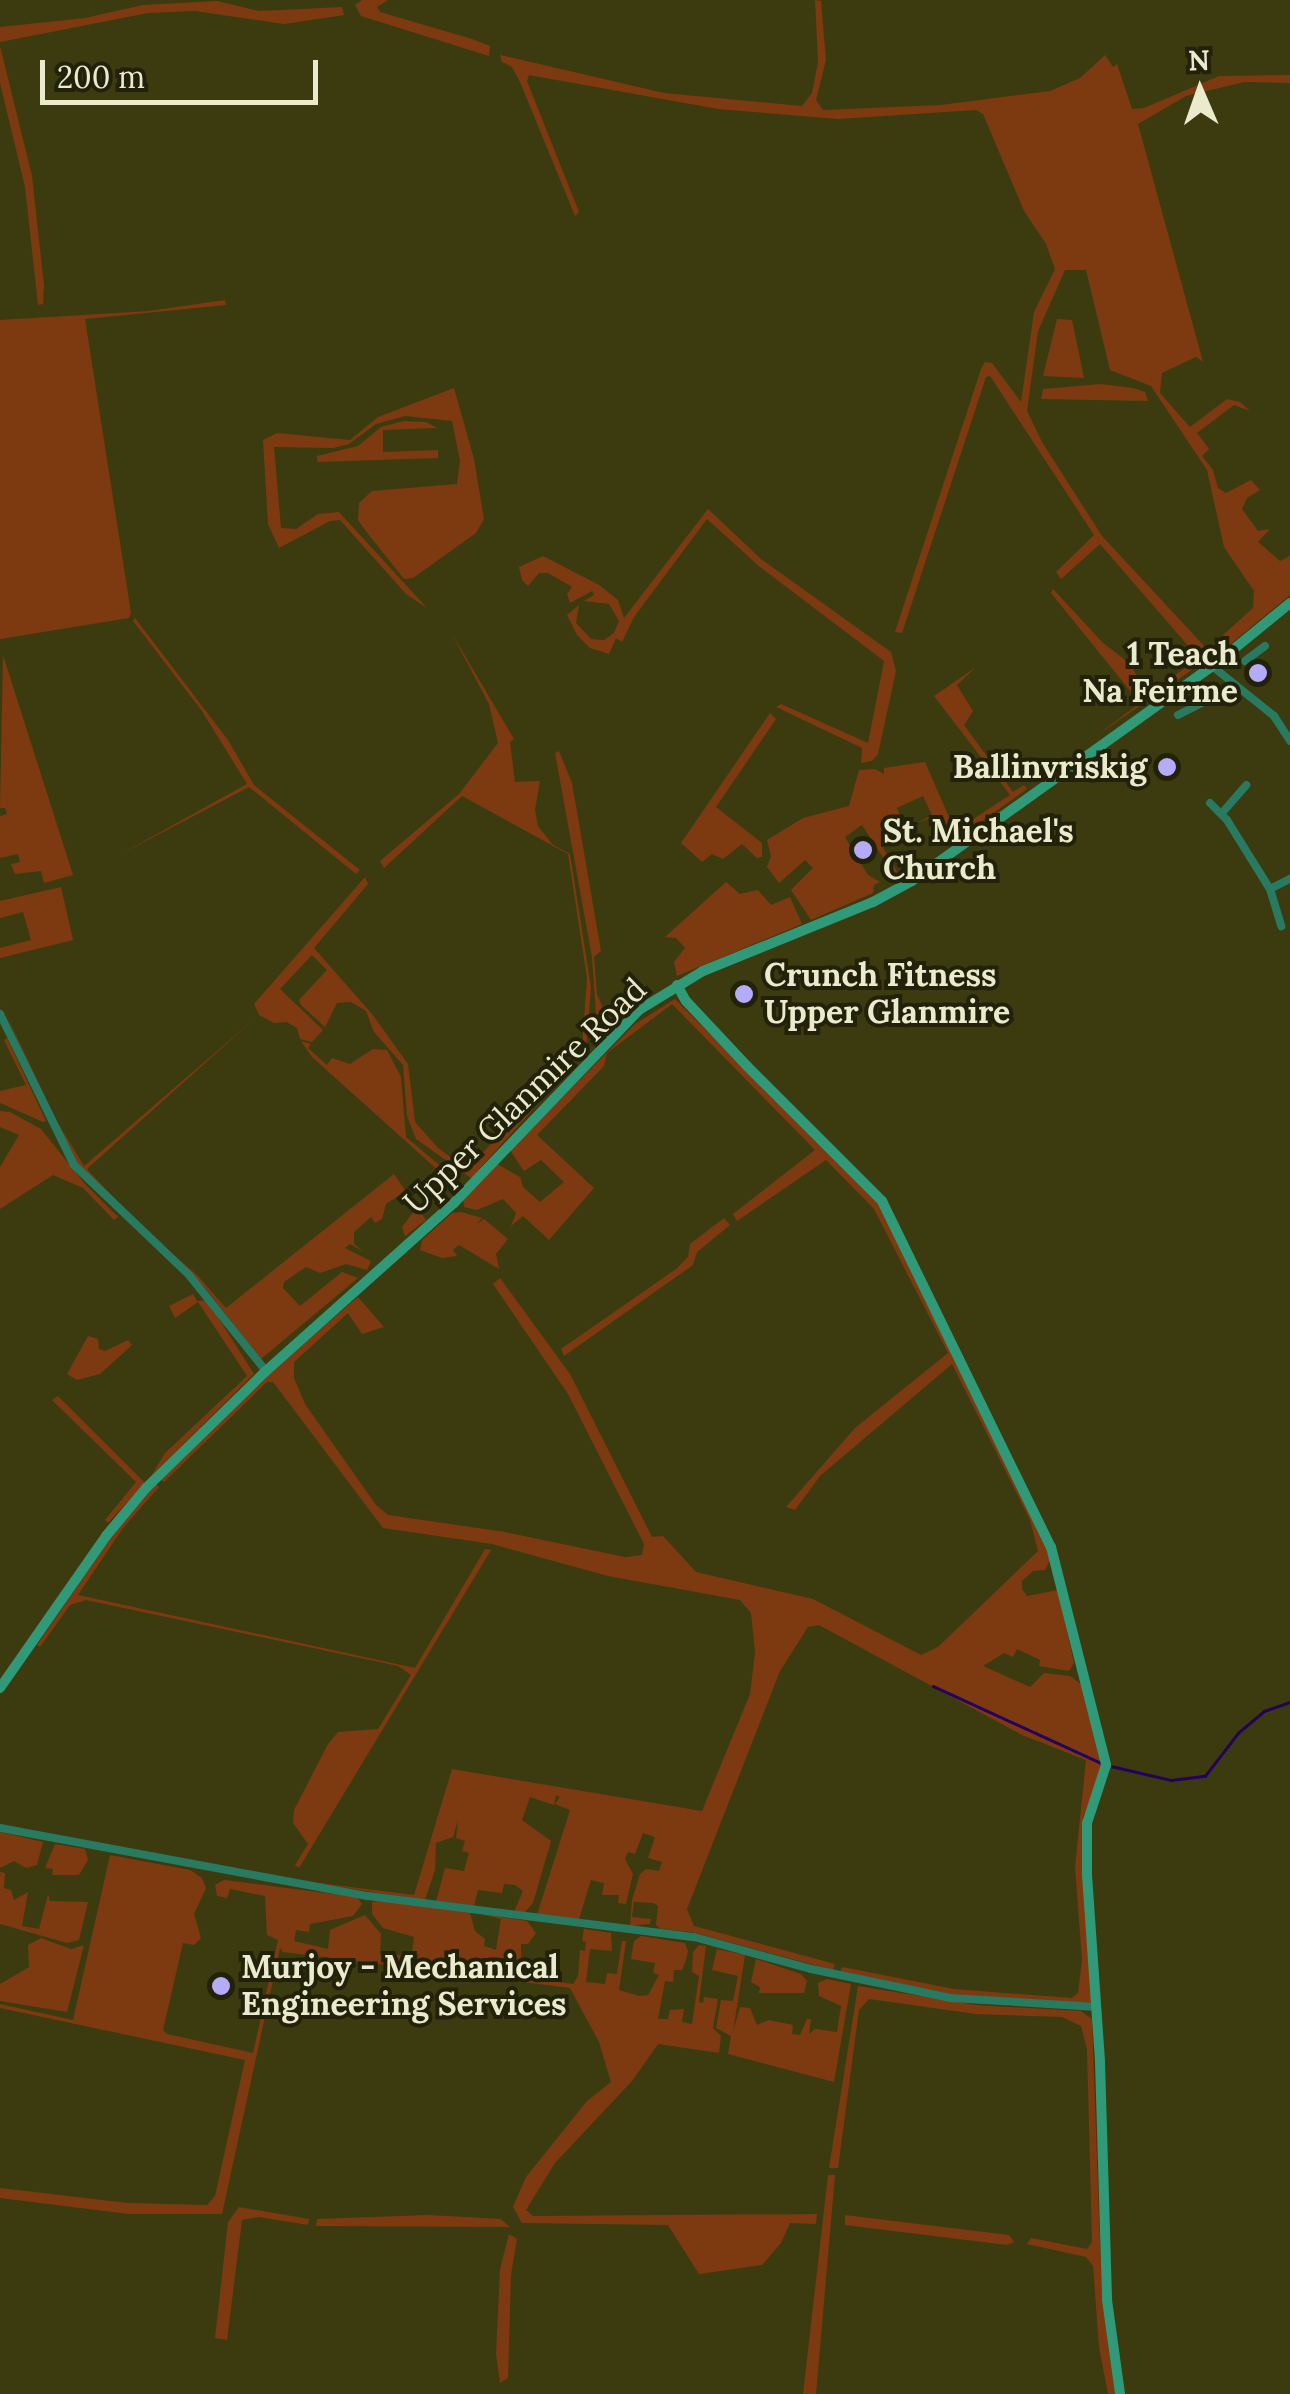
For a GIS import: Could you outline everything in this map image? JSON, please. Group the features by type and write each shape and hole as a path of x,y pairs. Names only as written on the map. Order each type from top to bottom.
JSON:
{"main road":[{"name":"Upper Glanmire Road","path":"0,1688 120,1518 266,1371 454,1203 629,1019 677,985 912,881 1212,666 1290,602"},
{"path":"677,985 682,996 734,1053 882,1201 1039,1515 1105,1753 1105,1776 1092,1804 1086,1836 1097,2007 1106,2271 1120,2394"}],"street":[{"path":"1247,640 1256,653"},
{"path":"1245,661 1265,646"},
{"path":"1212,666 1260,702 1290,741"},
{"path":"1184,686 1194,707"},
{"path":"1178,715 1208,700"},
{"path":"1222,813 1246,786"},
{"path":"1210,803 1222,813 1270,890 1281,926"},
{"path":"1270,890 1290,879"},
{"path":"0,1014 74,1166 189,1275 266,1371"},
{"path":"0,1828 368,1896 694,1937 811,1969 951,1998 1097,2007"}],"shaded area":[{"path":"362,0 388,0 377,7 380,12 490,46 489,56 361,16 355,5"},
{"path":"815,0 821,1 826,60 816,100 823,110 941,105 1050,91 1080,78 1105,55 1113,67 1117,64 1132,109 1144,108 1219,76 1290,75 1290,83 1244,82 1186,96 1138,124 1203,362 1196,357 1162,373 1160,393 1190,427 1227,399 1240,402 1250,411 1234,405 1197,433 1209,449 1202,456 1213,470 1218,488 1226,493 1251,480 1260,490 1247,498 1242,509 1258,531 1270,529 1258,542 1280,561 1290,556 1290,595 1222,651 1213,644 1253,608 1254,591 1224,547 1207,470 1151,386 1110,370 1086,270 1065,270 1038,331 1027,411 1042,442 1102,536 1207,649 1209,658 1096,736 1140,703 1051,593 1053,589 1103,643 1129,663 1148,694 1191,664 1196,655 1100,544 1061,579 1056,572 1094,535 990,376 986,377 902,633 895,632 981,369 985,362 992,363 1021,402 1034,312 1055,269 1046,244 1024,211 983,114 976,110 838,119 718,109 529,75 527,81 579,212 575,216 520,82 500,55 664,93 802,106 812,93 818,62"},
{"path":"217,1 259,11 342,7 344,15 284,24 195,11 148,13 0,42 0,27 85,18 143,5"},
{"path":"0,46 32,176 44,285 43,304 38,305 25,187 0,83"},
{"path":"225,300 226,305 85,319 131,613 129,618 0,639 0,320 149,311"},
{"path":"1057,319 1072,320 1084,378 1043,376"},
{"path":"1101,384 1145,392 1148,401 1041,399 1043,389"},
{"path":"454,388 474,459 484,519 476,533 413,578 404,579 365,530 358,520 359,503 372,491 457,484 460,461 452,421 405,416 376,424 349,444 333,448 274,447 281,528 296,529 318,514 339,512 427,608 406,594 340,520 330,521 279,548 268,524 263,440 277,433 350,440 378,417"},
{"path":"404,421 426,422 437,428 383,430 383,452 438,450 438,458 317,462 317,456 358,446 381,427"},
{"path":"708,509 761,559 891,652 896,671 878,754 872,761 861,763 862,748 776,707 781,704 868,743 884,661 760,567 707,519 634,617 622,642 616,638 609,654 590,648 577,635 567,615 579,605 576,623 591,639 604,640 614,633 619,621 609,604 584,601 594,595 592,591 570,603 567,594 572,587 548,573 539,573 528,586 522,580 519,567 543,556 599,585 618,600 624,618"},
{"path":"135,618 228,740 254,785 360,870 356,874 249,787 119,855 247,784 202,711 133,621"},
{"path":"451,632 514,739 510,742 515,782 540,781 535,810 538,826 552,844 570,854 591,987 586,1051 471,1178 416,1139 407,1116 403,1065 374,1032 366,1011 351,1002 337,1003 325,1027 301,1005 299,1000 327,970 312,955 280,989 323,1030 312,1042 300,1039 297,1028 287,1022 274,1023 259,1015 254,1004 365,877 368,884 314,948 372,1014 408,1064 415,1122 438,1148 468,1170 537,1091 582,1048 587,978 568,854 462,796 384,868 380,861 459,794 498,743 489,704"},
{"path":"3,655 73,875 44,883 41,871 15,874 11,864 20,862 18,854 0,858 0,816 7,814 5,808 0,808"},
{"path":"976,667 957,685 973,711 964,725 1013,792 1024,785 1027,789 947,846 937,816 919,822 932,815 923,796 897,808 908,835 882,846 902,880 895,876 888,879 884,859 862,825 845,837 868,875 880,882 874,885 873,893 811,920 791,890 813,868 805,860 779,883 767,867 771,856 767,840 803,818 849,806 859,770 875,769 884,774 884,768 925,762 955,831 1010,795 934,696"},
{"path":"770,713 776,719 716,807 762,843 762,857 757,858 742,844 723,859 712,854 702,862 681,843"},
{"path":"559,751 572,783 601,951 594,957 597,994 610,1025 597,1028 592,957 555,753"},
{"path":"726,882 740,894 758,890 771,905 790,897 802,924 677,976 674,962 685,948 676,938 665,937"},
{"path":"61,887 73,940 0,958 0,948 31,940 23,912 0,918 0,901"},
{"path":"675,999 879,1204 1039,1524 1050,1560 1045,1570 1033,1571 1022,1581 1022,1589 1027,1596 1058,1590 1074,1663 1069,1671 1039,1666 1040,1660 1017,1649 1013,1657 1004,1653 983,1666 1030,1687 1044,1673 1070,1676 1081,1684 1102,1755 1101,1776 1083,1817 1092,2003 952,1994 840,1972 842,1967 954,1989 1072,1998 1078,1993 1082,1960 1075,1867 1086,1760 1022,1735 819,1625 808,1627 780,1671 687,1909 694,1926 835,1964 833,1970 691,1932 661,1929 656,1925 658,1906 653,1903 634,1902 632,1917 651,1919 650,1924 630,1926 632,1900 640,1874 646,1869 659,1871 662,1862 648,1858 655,1837 643,1833 635,1854 628,1852 625,1859 633,1874 626,1904 618,1903 619,1895 602,1895 604,1883 591,1880 579,1919 537,1915 570,1810 555,1804 560,1797 556,1795 554,1805 530,1797 522,1820 551,1841 533,1903 524,1913 514,1912 523,1891 515,1885 504,1884 502,1893 478,1890 474,1906 436,1901 445,1868 464,1871 469,1853 462,1851 465,1841 456,1838 458,1820 453,1837 436,1843 435,1870 425,1900 295,1880 414,1895 452,1769 702,1811 750,1694 755,1653 751,1613 740,1600 608,1576 492,1544 383,1528 273,1382 267,1382 164,1482 161,1480 268,1374 358,1297 384,1327 362,1334 348,1313 294,1362 294,1378 305,1404 376,1505 388,1515 505,1532 625,1557 642,1555 644,1544 568,1394 493,1284 500,1278 570,1374 652,1537 663,1536 696,1572 813,1599 921,1655 938,1647 1038,1551 1030,1520 952,1364 820,1476 795,1510 786,1507 855,1428 948,1353 874,1209 826,1160 737,1221 733,1214 815,1150 672,1004 607,1053 604,1066 537,1135 594,1188 549,1240 523,1216 511,1226 516,1213 503,1199 477,1210 464,1207 463,1200 497,1164 520,1177 523,1187 540,1202 564,1182 541,1160 524,1171 510,1150 635,1024"},
{"path":"0,1001 56,1120 84,1166 253,1020 87,1169 141,1227 83,1171 67,1149"},
{"path":"7,1038 46,1121 0,1103 0,1091 26,1085 4,1040"},
{"path":"301,1041 311,1044 308,1048 327,1065 332,1058 350,1064 373,1049 387,1050 401,1077 406,1137 457,1180 459,1189 450,1186 440,1172 312,1057"},
{"path":"0,1111 10,1112 41,1129 85,1184 118,1217 114,1220 83,1188 53,1175 0,1209 0,1167 19,1135 0,1127"},
{"path":"394,1174 426,1220 405,1236 402,1227 415,1210 406,1197 398,1196 386,1204 382,1219 375,1223 371,1217 354,1232 354,1244 364,1252 350,1244 345,1248 371,1261 367,1270 346,1264 320,1273 306,1267 284,1282 283,1288 300,1306 342,1272 358,1278 261,1359 206,1289 147,1232 197,1275 226,1308"},
{"path":"452,1213 482,1218 476,1225 484,1219 508,1239 496,1254 499,1269 459,1245 453,1250 457,1256 442,1258 420,1250 422,1240"},
{"path":"724,1218 730,1225 697,1252 693,1265 564,1356 561,1349 676,1269 688,1257 690,1244"},
{"path":"193,1294 197,1301 207,1300 254,1374 151,1476 165,1453 247,1376 198,1302 175,1318 169,1306"},
{"path":"88,1336 98,1339 99,1349 105,1351 128,1340 132,1345 100,1374 77,1380 67,1374"},
{"path":"58,1396 145,1483 108,1523 105,1520 136,1482 52,1400"},
{"path":"156,1484 159,1487 123,1528 78,1595 415,1668 485,1549 491,1550 299,1868 295,1865 308,1844 293,1823 294,1810 328,1744 338,1732 378,1729 411,1675 398,1666 86,1600 70,1605 40,1647 37,1645 117,1529"},
{"path":"0,1832 43,1842 37,1865 26,1868 14,1861 0,1868"},
{"path":"55,1844 85,1849 88,1860 79,1875 52,1875 53,1869 45,1868"},
{"path":"110,1855 190,1870 202,1878 206,1888 194,1914 201,1938 194,1945 183,1943 163,2030 253,2053 278,1940 267,1935 265,1896 230,1889 227,1898 217,1896 215,1885 224,1880 357,1897 362,1904 353,1916 310,1924 309,1932 296,1930 294,1941 328,1949 330,1930 365,1915 381,1934 380,1955 412,1955 415,1962 419,1955 412,1953 414,1937 383,1928 372,1914 372,1902 389,1900 470,1913 475,1931 485,1939 484,1946 496,1950 501,1919 480,1914 527,1921 536,1933 528,1944 521,1944 521,1971 547,1975 550,1955 559,1962 552,1981 573,1984 578,1976 580,1950 585,1951 584,1929 611,1933 612,1951 590,1949 586,1982 605,1984 607,1973 617,1974 622,1941 626,1941 619,1990 639,1996 648,1995 659,1975 653,1973 655,1963 631,1959 634,1941 641,1936 685,1943 685,1963 682,1970 674,1970 673,1982 665,1981 658,2019 668,2019 670,2010 684,2009 682,2022 692,2024 699,1976 692,1972 693,1952 699,1945 706,1946 699,2002 703,2003 704,1997 718,1999 713,2028 721,2036 719,2053 658,2044 632,2081 555,2163 526,2210 533,2216 817,2214 816,2224 790,2223 781,2243 762,2265 699,2274 668,2225 522,2223 513,2207 526,2177 587,2101 611,2082 599,2042 570,1988 283,1952 280,1948 222,2214 129,2214 0,2198 0,2188 128,2203 207,2205 215,2196 245,2060 0,2008 0,2004 73,2020"},
{"path":"0,1872 5,1873 4,1888 11,1890 14,1900 28,1892 22,1926 39,1929 48,1894 50,1901 88,1902 79,1940 67,1943 0,1924"},
{"path":"41,1938 71,1949 84,1945 67,2012 0,2001 0,1984 29,1967 28,1945"},
{"path":"717,1949 745,1955 733,2032 740,2007 750,2008 757,2025 769,2020 793,2025 792,2034 800,2035 807,2019 811,2019 809,2034 815,2029 837,2032 841,2006 819,1996 818,1983 827,1979 851,1984 834,2082 728,2054 731,2036 716,2028 721,2000 733,2001 738,1976 712,1970"},
{"path":"756,1959 801,1974 807,1981 804,1993 759,1993 760,1987 751,1982"},
{"path":"858,1986 976,2005 1081,2011 1092,2019 1102,2300 1115,2394 1108,2394 1099,2347 1093,2266 1086,2257 1027,2244 1031,2238 1087,2249 1092,2242 1087,2049 1081,2026 1062,2017 976,2014 869,1999 859,2010 838,2168 829,2168"},
{"path":"828,2175 835,2175 816,2394 803,2394"},
{"path":"239,2207 309,2219 308,2225 259,2217 242,2220 227,2340 215,2338 228,2222"},
{"path":"428,2215 501,2219 510,2227 316,2226 317,2219"},
{"path":"845,2215 1009,2235 1014,2242 1007,2245 845,2225"},
{"path":"509,2234 517,2239 511,2275 508,2378 500,2383 496,2354 500,2269"}],"waterway":[{"path":"933,1686 1099,1762"},
{"path":"1111,1766 1171,1780 1205,1776 1238,1733 1264,1711 1290,1702"}],"place":[{"name":"1 Teach Na Feirme","path":"1258,673"},
{"name":"Ballinvriskig","path":"1167,767"},
{"name":"St. Michael's Church","path":"863,850"},
{"name":"Crunch Fitness Upper Glanmire","path":"744,994"},
{"name":"Murjoy - Mechanical Engineering Services","path":"221,1986"}]}
